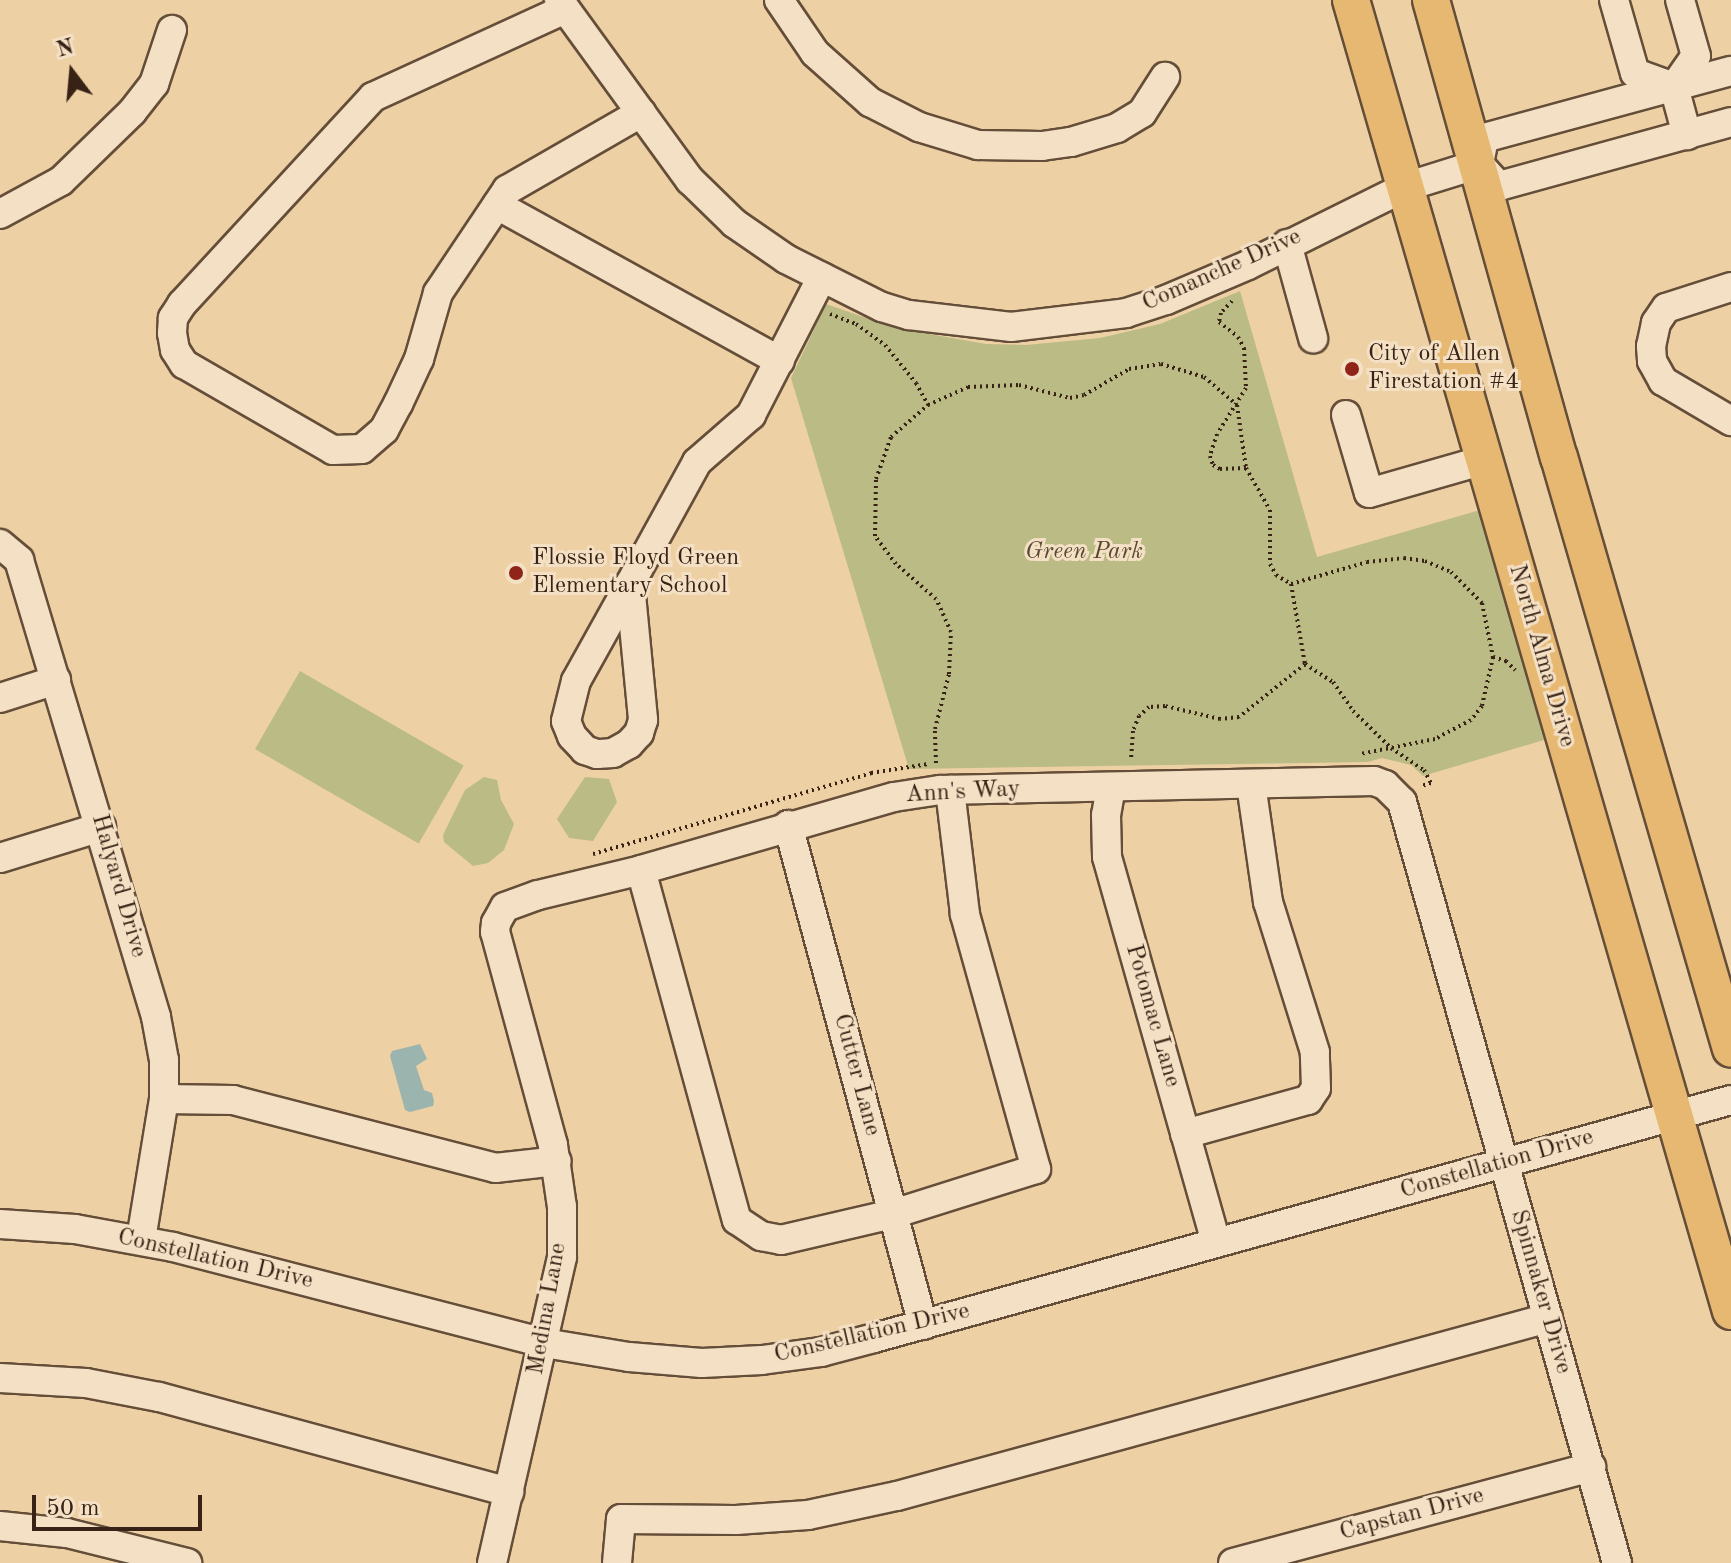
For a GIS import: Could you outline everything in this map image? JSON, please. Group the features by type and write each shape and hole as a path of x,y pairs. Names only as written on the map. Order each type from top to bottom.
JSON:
{"main road":[{"name":"North Alma Drive","path":"1351,0 1731,1311"},
{"path":"1431,0 1719,968 1731,1049"}],"street":[{"path":"779,0 815,53 870,102 919,127 978,145 1042,146 1071,142 1117,128 1142,113 1165,77"},
{"path":"1614,0 1635,73 1674,87"},
{"path":"1674,87 1696,56 1680,0"},
{"path":"562,4 373,97 182,304 173,318 175,350 184,364 333,450 362,449 374,441 391,418 419,359 438,293 507,190 641,113"},
{"name":"Comanche Drive","path":"562,4 690,180 734,223 786,259 882,307 909,315 1011,327 1126,313 1166,300 1405,187 1479,164"},
{"path":"0,214 61,181 132,112 154,84 172,30"},
{"path":"1731,71 1484,138 1479,164 1499,186 1731,122"},
{"path":"1674,87 1687,135"},
{"path":"497,205 780,361"},
{"path":"1287,244 1313,338"},
{"path":"630,584 643,720 639,733 629,744 613,753 597,754 585,750 572,736 566,721 567,706 576,681 697,462 751,415 822,277"},
{"path":"1731,287 1666,308 1656,323 1651,346 1652,361 1663,381 1731,421"},
{"path":"1346,415 1369,493 1484,460"},
{"name":"Halyard Drive","path":"2,544 19,560 156,1017 164,1060 164,1099 141,1240"},
{"path":"0,698 56,680"},
{"name":"Ann's Way","path":"499,914 513,903 538,895 641,870 788,825 894,797 950,790 1374,781 1395,792"},
{"path":"1185,1134 1308,1100 1316,1088 1315,1052 1268,902 1251,784"},
{"name":"Potomac Lane","path":"1111,787 1106,815 1107,857 1216,1243"},
{"path":"641,870 737,1220 761,1236 781,1240 893,1214 1036,1169 965,914 950,790"},
{"name":"Spinnaker Drive","path":"1395,792 1405,813 1617,1563"},
{"name":"Cutter Lane","path":"788,825 923,1325"},
{"path":"0,858 101,827"},
{"name":"Medina Lane","path":"492,1563 562,1257 562,1207 557,1161 495,932 499,914"},
{"path":"164,1099 233,1100 495,1168 557,1161"},
{"name":"Constellation Drive","path":"0,1224 75,1229 141,1240 544,1343 629,1357 702,1363 762,1360 821,1352 923,1325 1731,1100"},
{"path":"617,1563 621,1519 736,1520 808,1515 897,1496 1548,1318"},
{"path":"0,1378 86,1383 159,1397 509,1492"},
{"name":"Capstan Drive","path":"1233,1563 1591,1467"},
{"path":"0,1526 67,1533 187,1563"}],"path":[{"path":"1234,299 1219,317 1221,325 1238,337 1247,355 1246,388 1217,434 1210,456 1213,465 1220,469 1246,468"},
{"path":"828,313 856,324 885,345 916,383 928,405"},
{"path":"936,763 937,711 952,659 948,620 936,599 883,549 873,525 876,479 891,437 928,405 968,387 1019,385 1063,398 1078,397 1118,374 1150,364 1193,372 1222,388 1237,405 1246,468 1270,510 1270,564 1276,575 1291,584 1367,562 1404,558 1425,561 1451,572 1482,603 1493,657 1482,706 1471,720 1435,739 1380,750"},
{"path":"1291,584 1305,664 1333,682 1353,711 1391,748 1414,761 1431,783 1395,792"},
{"path":"1131,760 1133,731 1139,716 1149,707 1165,706 1220,719 1239,717 1305,664"}],"green space":[{"name":"Green Park","path":"1240,291 1317,557 1487,508 1554,737 1423,776 1411,765 1382,758 1368,762 909,769 791,378 826,304 895,328 986,344 1026,345 1100,338 1160,324"},
{"path":"300,671 464,766 419,843 255,749"},
{"path":"484,777 497,780 501,800 514,824 504,850 488,863 473,866 444,842 443,835 465,790"},
{"path":"585,777 609,779 617,802 593,841 569,838 557,819"}],"water":[{"path":"420,1044 427,1059 416,1066 424,1090 432,1093 434,1101 433,1106 410,1112 405,1110 390,1056 392,1051"}],"place":[{"name":"City of Allen Firestation #4","path":"1352,369"},
{"name":"Flossie Floyd Green Elementary School","path":"516,573"}]}
